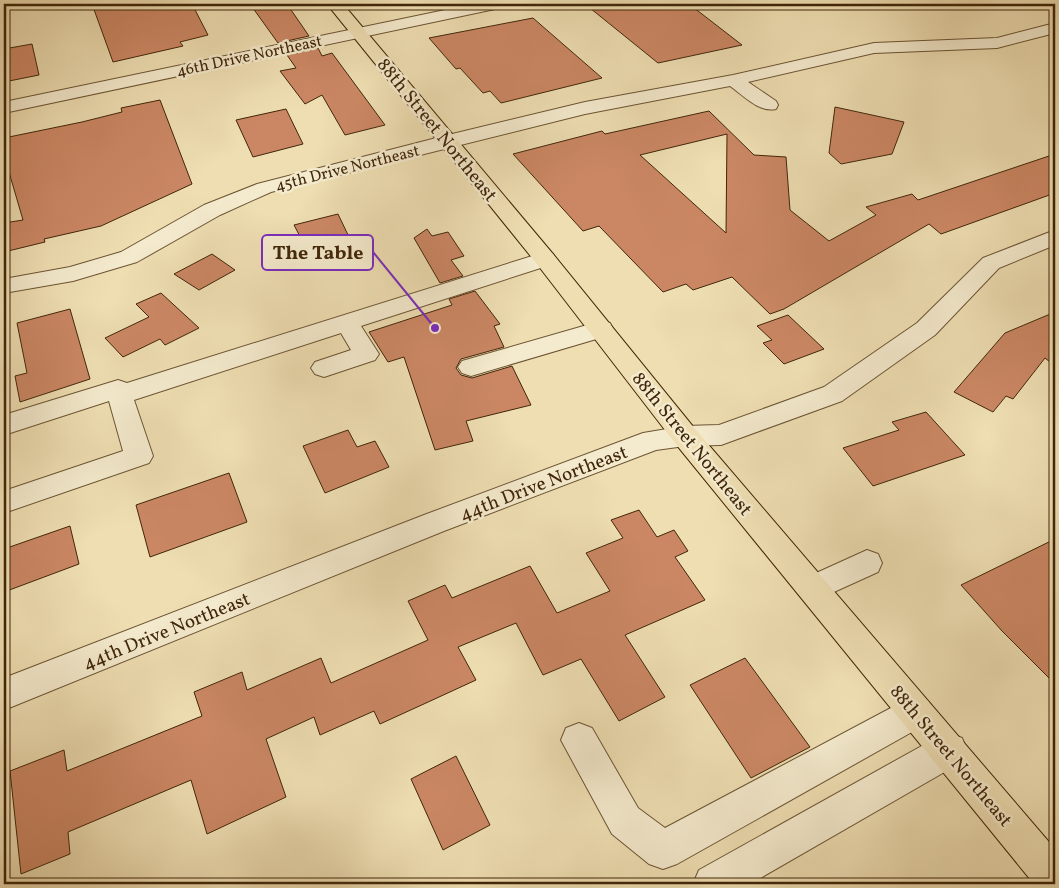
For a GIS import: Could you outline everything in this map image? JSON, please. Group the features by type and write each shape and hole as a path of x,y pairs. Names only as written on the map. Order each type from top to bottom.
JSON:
{"main road":[{"name":"88th Street Northeast","path":"335,4 546,259 685,436 814,588 1055,879"}],"street":[{"name":"46th Drive Northeast","path":"4,108 358,31 495,4"},
{"name":"45th Drive Northeast","path":"4,286 74,274 128,257 212,210 264,188 448,141 585,108 733,80 874,48 997,43 1055,28"},
{"path":"733,80 769,105"},
{"name":"44th Drive Northeast","path":"4,694 434,523 654,440 685,436 721,436 832,394 926,329 991,263 1055,237"},
{"path":"120,395 546,259"},
{"path":"324,368 366,354 347,323"},
{"path":"471,366 601,330"},
{"path":"4,425 118,389 139,456 4,502"},
{"path":"814,588 867,563"},
{"path":"579,740 625,821 663,850 916,712"},
{"path":"713,884 949,750"}],"building":[{"path":"92,4 192,4 208,35 180,42 183,46 113,62"},
{"path":"250,4 287,4 309,36 278,43"},
{"path":"585,4 689,4 742,45 658,63"},
{"path":"533,18 602,78 501,103 490,91 483,93 460,68 456,69 429,38"},
{"path":"32,44 39,75 4,82 4,49"},
{"path":"318,48 322,56 332,53 385,125 345,135 322,95 305,104 280,71 296,68 287,55"},
{"path":"160,100 192,184 101,226 44,239 45,242 4,252 4,223 23,220 4,155 4,138 82,122 122,112 121,108"},
{"path":"835,107 904,122 892,154 841,164 829,153"},
{"path":"286,109 303,144 253,157 236,120"},
{"path":"709,111 754,155 786,157 790,210 829,241 876,215 866,207 912,194 918,200 1055,154 1055,193 941,234 929,224 784,309 770,314 732,277 693,290 686,284 663,292 599,226 583,231 513,154 602,131 605,134","holes":["727,134 726,233 640,155"]},
{"path":"338,214 349,237 306,248 294,225"},
{"path":"427,229 432,236 448,232 464,256 451,260 463,276 440,283 414,238"},
{"path":"212,254 235,270 199,290 174,274"},
{"path":"475,291 500,324 494,326 504,347 461,359 456,368 461,375 472,378 512,366 531,405 466,421 473,441 435,450 404,357 388,362 369,332 452,305 449,299"},
{"path":"161,293 199,328 165,345 160,339 123,357 105,338 149,317 136,304"},
{"path":"70,309 90,379 20,402 15,376 27,373 17,323"},
{"path":"1055,312 1055,366 1045,358 1013,399 1006,396 993,412 954,392 1005,333"},
{"path":"788,315 824,349 784,364 763,343 772,340 757,326"},
{"path":"926,412 965,455 873,486 843,448 899,430 892,422"},
{"path":"348,430 357,447 375,441 389,467 325,493 303,446"},
{"path":"229,473 247,522 150,557 136,505"},
{"path":"639,510 657,537 674,530 688,551 675,557 705,600 625,635 665,697 619,721 581,659 543,675 516,623 458,647 476,680 380,724 374,711 320,735 314,717 266,739 286,797 207,834 191,780 68,832 70,854 21,874 10,771 64,750 67,771 202,716 194,692 242,672 247,690 321,658 331,683 428,640 408,601 445,585 452,598 530,566 557,613 610,591 586,553 623,538 611,520"},
{"path":"70,526 79,564 4,592 4,549"},
{"path":"1055,539 1055,684 1002,631 961,585"},
{"path":"745,658 810,747 751,778 690,685"},
{"path":"456,756 490,825 443,850 411,779"}],"place":[{"name":"The Table","path":"435,328"}]}
